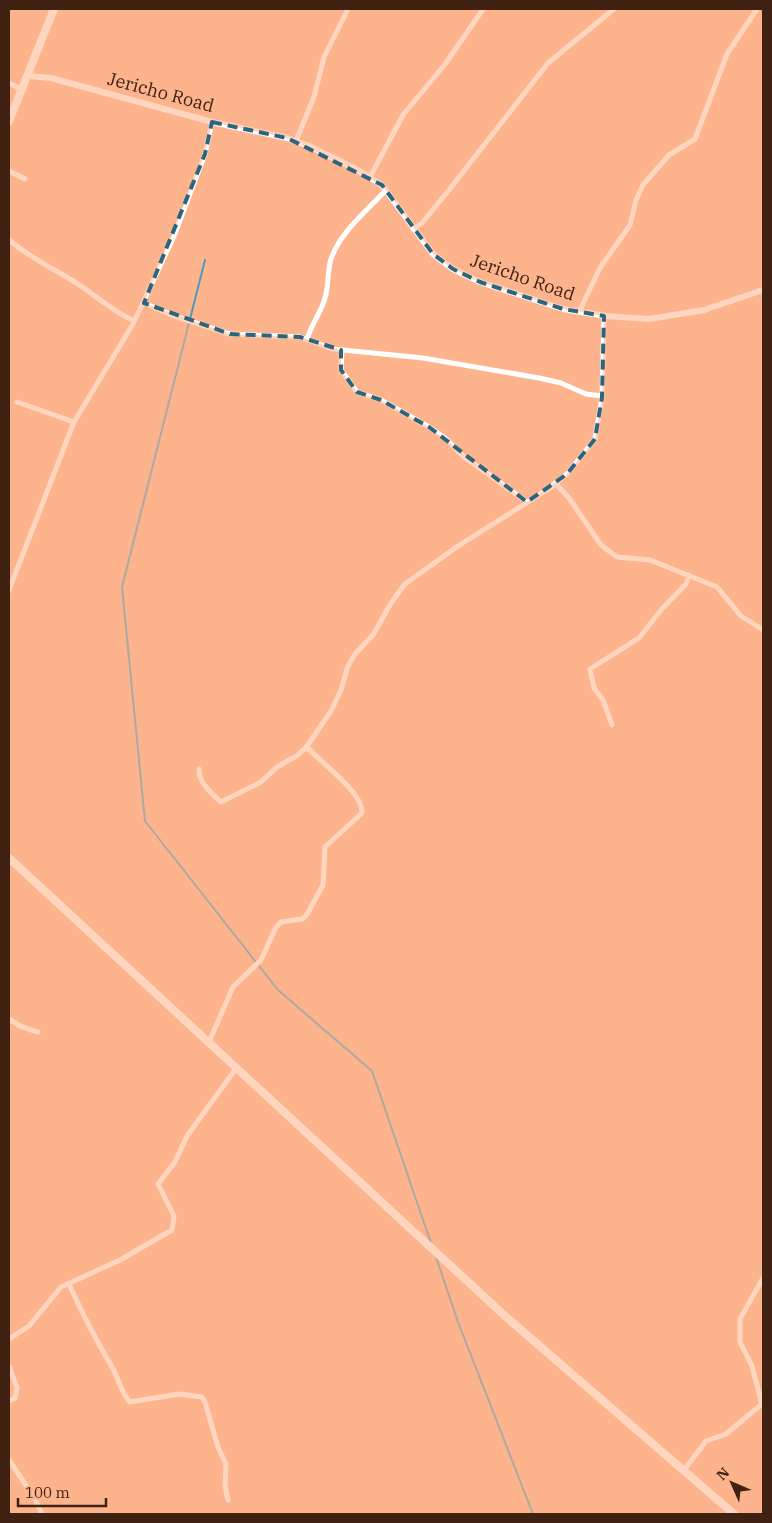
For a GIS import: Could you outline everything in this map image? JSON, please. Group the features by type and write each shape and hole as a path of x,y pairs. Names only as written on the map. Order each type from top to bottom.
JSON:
{"main road":[{"path":"9,121 54,9"},
{"path":"9,858 498,1310 734,1514"}],"street":[{"path":"296,141 314,97 324,58 348,9"},
{"path":"370,177 403,115 446,63 483,9"},
{"path":"413,229 422,223 449,190 548,63 614,9"},
{"path":"579,312 600,268 630,225 636,200 643,185 669,155 695,139 728,54 757,9"},
{"name":"Jericho Road","path":"28,76 51,78 212,122 296,141 370,177 382,185 433,254 453,269 480,282 563,309 604,316 649,319 704,310 763,290"},
{"path":"9,83 22,90"},
{"path":"9,590 74,422 144,303 174,236 205,154 212,122"},
{"path":"9,171 25,179"},
{"path":"307,340 313,321 320,311 326,295 331,260 340,240 386,190"},
{"path":"9,240 38,262 74,282 121,315 134,321"},
{"path":"144,303 174,316 230,334 300,337 342,350 423,358 539,378 561,383 586,394 602,396"},
{"path":"198,769 198,775 205,786 221,802 261,782 277,766 305,749 331,711 341,690 348,666 380,624 398,592 412,577 567,474 595,439 602,396 604,316"},
{"path":"342,350 341,370 357,392 382,400 429,427 445,438 464,457 527,502"},
{"path":"17,402 74,422"},
{"path":"555,483 569,498 601,545 617,557 650,560 717,587 741,616 763,630"},
{"path":"612,725 603,700 594,688 590,669 639,638 661,610 686,584 689,575"},
{"path":"209,1042 233,987 261,960 268,948 270,936 276,927 281,922 302,919 311,909 323,885 323,852 325,847 362,813 357,799 331,768 309,749 305,749"},
{"path":"9,1019 22,1027 38,1032"},
{"path":"9,1339 29,1326 61,1287 120,1260 172,1230 174,1216 158,1184 175,1162 187,1136 237,1067"},
{"path":"684,1470 706,1441 726,1434 762,1405 752,1366 740,1342 740,1320 763,1278"},
{"path":"69,1284 89,1327 114,1369 122,1393 130,1402 179,1394 202,1398 205,1402 218,1447 226,1464 225,1486 228,1500"},
{"path":"9,1366 17,1388 15,1398 9,1401"},
{"path":"9,1460 35,1499 42,1514"}],"highlighted area":[{"path":"212,122 287,138 382,185 433,254 453,269 480,282 563,309 604,316 602,397 595,439 567,474 527,502 429,427 381,400 357,392 341,370 341,350 300,337 230,334 144,303 205,154"}],"waterway":[{"path":"205,260 122,587 145,821 278,990 372,1071 431,1243"},
{"path":"436,1257 458,1322 533,1514"}]}
